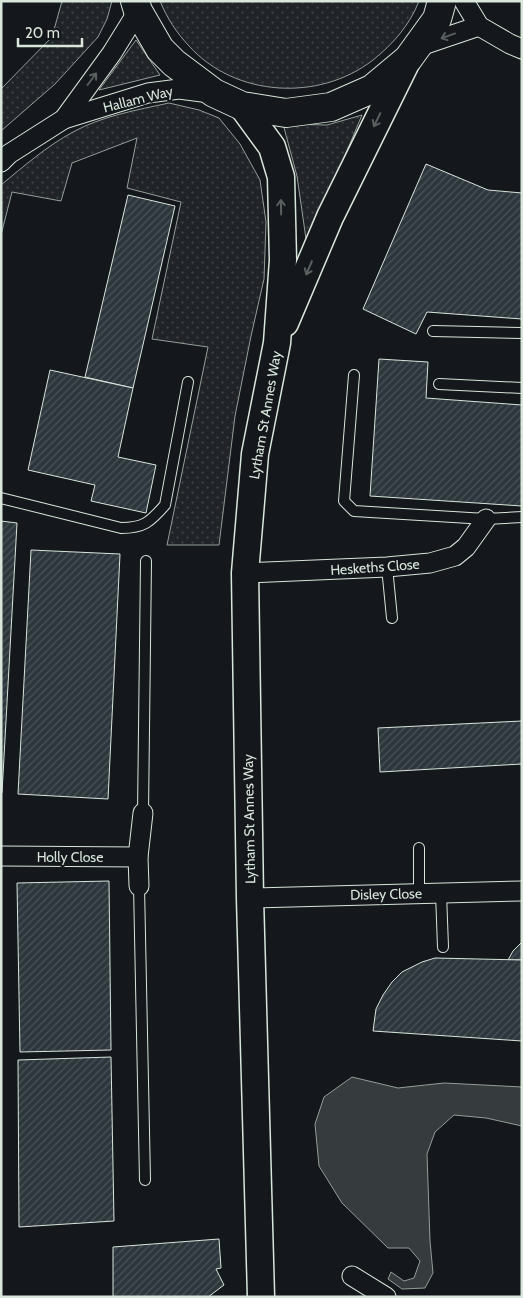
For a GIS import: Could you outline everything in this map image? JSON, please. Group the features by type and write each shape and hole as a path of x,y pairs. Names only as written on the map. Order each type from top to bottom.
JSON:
{"highway":[{"path":"136,6 160,49 174,63 214,93 242,106 286,112 331,106 372,89 412,54 437,18 442,1"}],"main road":[{"name":"Lytham St Annes Way","path":"277,343 330,217 412,54"},
{"name":"Lytham St Annes Way","path":"242,106 272,147 281,177 282,260 277,343 255,454 245,573 250,898 261,1297"}],"street":[{"path":"464,1 479,26 522,49"},
{"name":"Hallam Way","path":"64,119 112,53 136,6"},
{"path":"412,54 479,26"},
{"name":"Hallam Way","path":"1,162 9,154 64,119 148,94 179,89 214,93"},
{"name":"Heskeths Close","path":"245,573 387,567 430,563 455,556 466,547 486,519"},
{"path":"139,886 138,857 143,813"},
{"name":"Holly Close","path":"1,856 138,857"},
{"name":"Disley Close","path":"250,898 522,891"},
{"path":"352,1276 386,1297"}],"lane":[{"path":"433,331 522,334"},
{"path":"354,375 344,500 354,511 486,519 522,517"},
{"path":"1,498 121,528 135,528 152,521 165,505 188,382"},
{"path":"439,384 522,388"},
{"path":"143,813 146,561"},
{"path":"387,567 392,618"},
{"path":"419,848 419,893"},
{"path":"139,886 145,1180"},
{"path":"441,893 443,947"}],"shaded area":[{"path":"62,1 112,1 107,19 98,37 55,84 1,131 1,89 52,37"},
{"path":"160,1 419,1 406,26 394,41 373,60 351,74 328,83 278,88 253,84 230,76 208,63 180,35"},
{"path":"136,40 160,75 99,90"},
{"path":"169,103 199,110 219,118 240,144 260,180 266,222 264,279 235,416 219,545 167,545 208,347 152,339 181,202 127,188 137,138 72,163 61,201 12,192 1,235 1,185 36,157 84,126 120,114"},
{"path":"362,115 307,246 297,176 283,124 327,125"},
{"path":"352,1077 398,1088 444,1083 522,1087 522,1126 486,1118 454,1115 435,1132 427,1154 433,1273 425,1288 402,1289 388,1279 391,1272 404,1281 414,1278 420,1261 409,1248 388,1248 342,1203 319,1166 315,1124 324,1097"}],"building":[{"path":"426,164 488,190 522,193 522,319 427,312 416,334 363,309"},
{"path":"128,195 175,206 133,388 85,377"},
{"path":"379,359 428,362 426,398 522,405 522,506 370,496"},
{"path":"50,370 133,388 118,457 156,465 146,513 91,501 95,485 28,470"},
{"path":"1,521 17,523 2,793 1,792"},
{"path":"31,550 120,554 108,799 18,794"},
{"path":"522,721 522,764 380,772 378,728"},
{"path":"109,881 111,1050 20,1052 17,883"},
{"path":"522,942 522,960 508,960 513,951"},
{"path":"435,958 522,960 522,1041 373,1031 376,1009 392,982 402,972"},
{"path":"111,1057 114,1221 19,1227 18,1060"},
{"path":"219,1239 221,1268 216,1269 224,1285 208,1297 113,1297 113,1247"}]}
